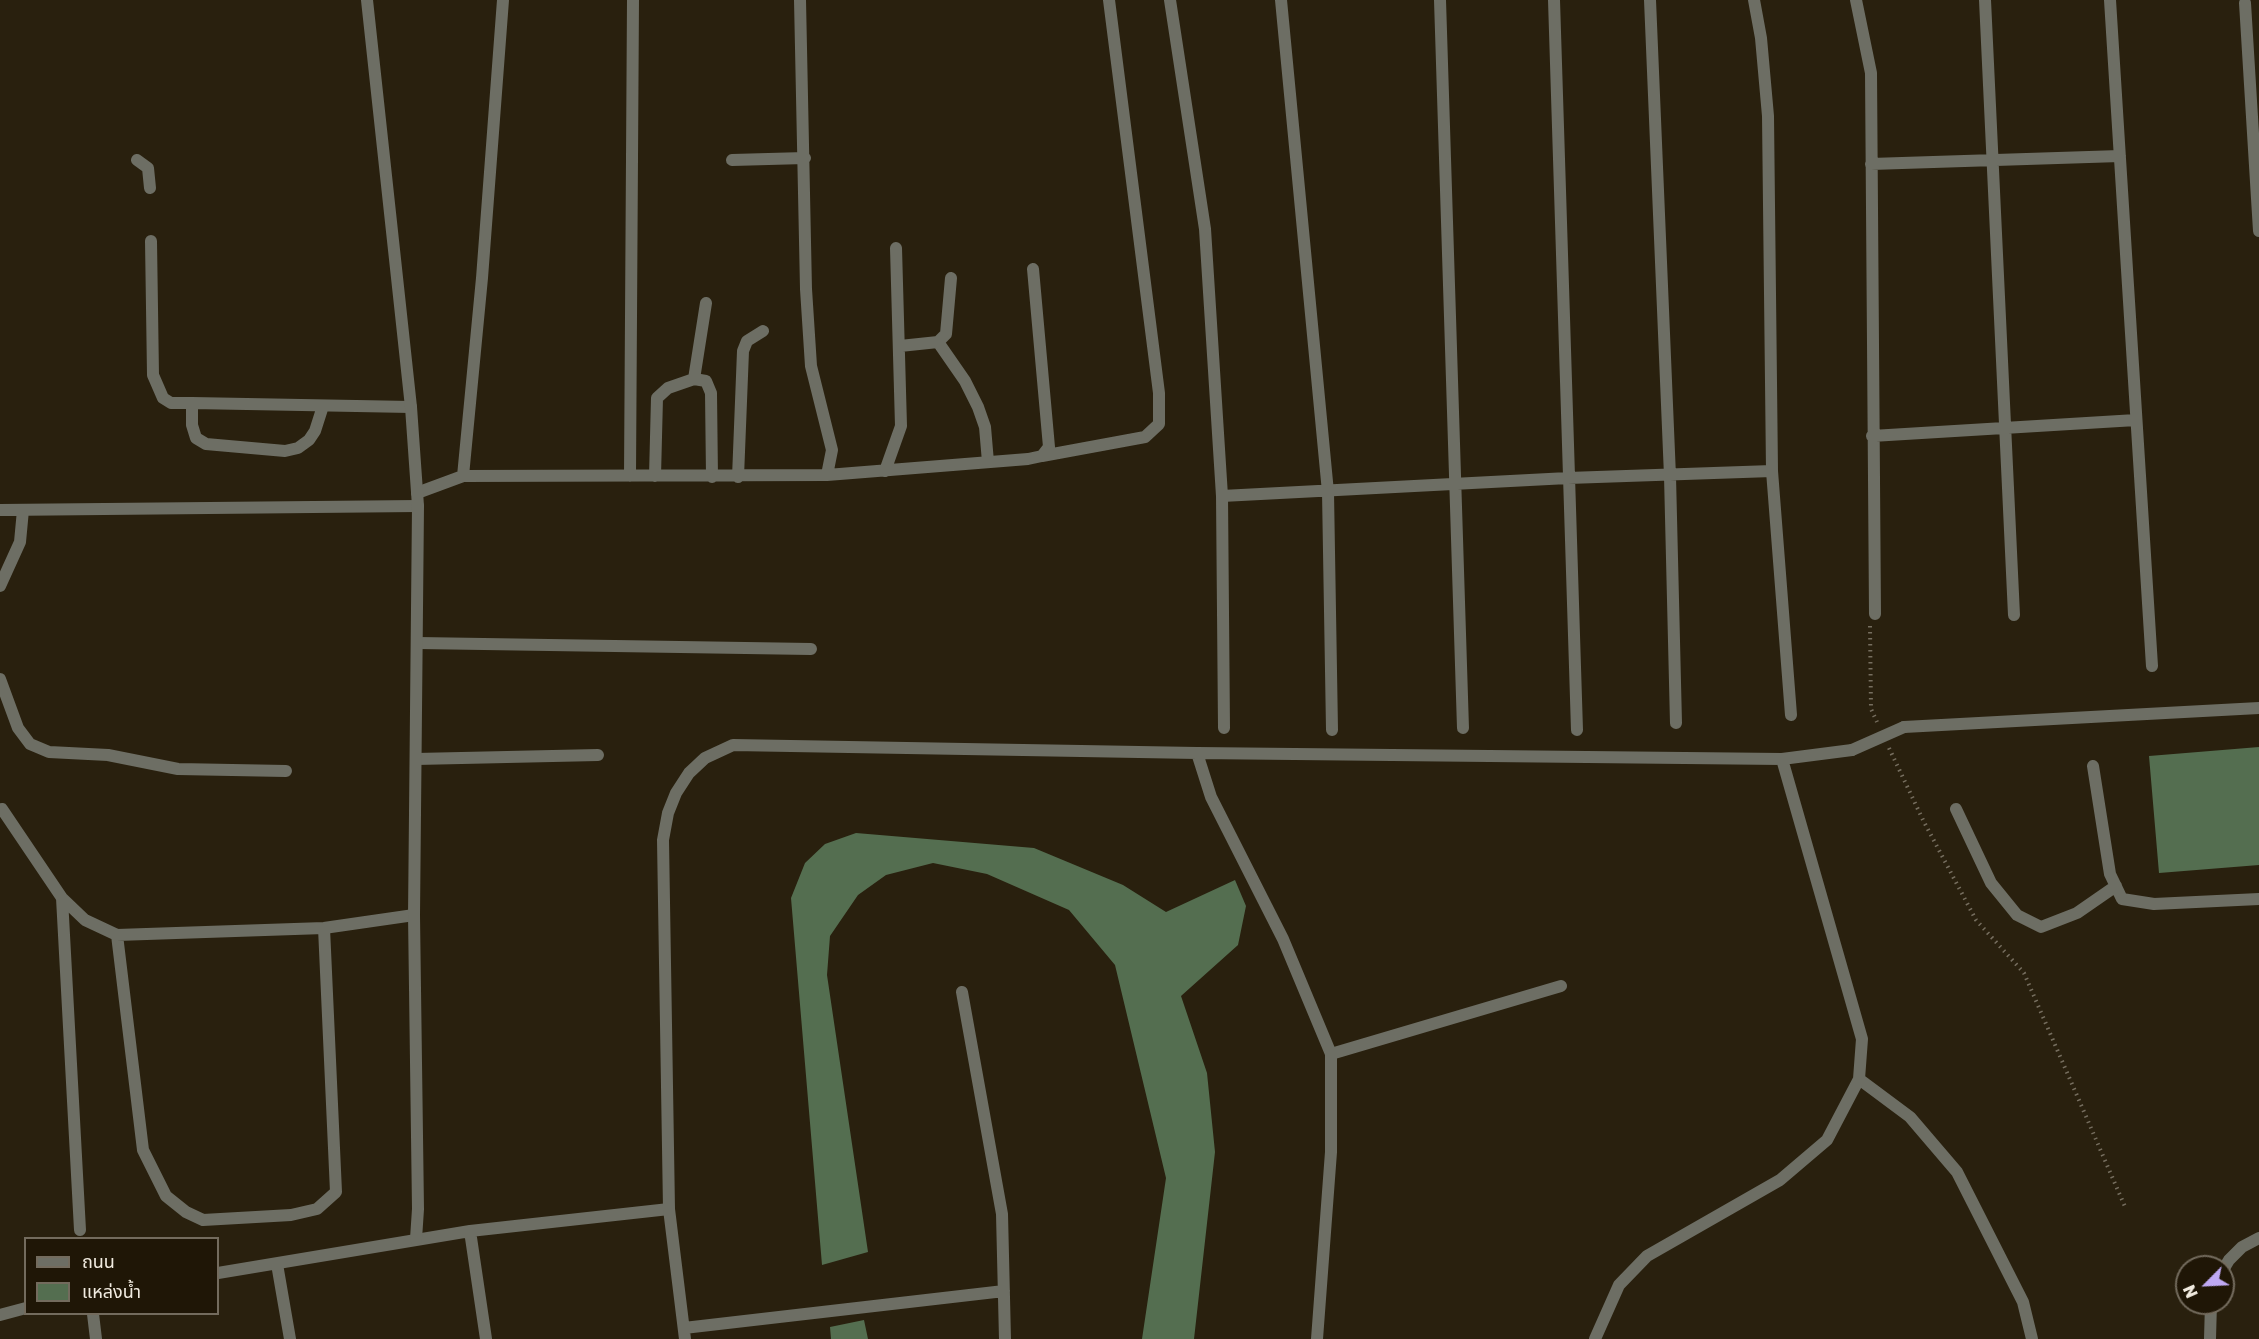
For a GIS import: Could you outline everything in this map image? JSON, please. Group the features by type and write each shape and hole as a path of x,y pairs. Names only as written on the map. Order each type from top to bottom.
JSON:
{"street":[{"path":"367,0 411,407 417,500 418,643 414,915 418,1209 416,1239"},
{"path":"463,476 482,278 503,0"},
{"path":"630,476 633,0"},
{"path":"800,0 806,289 811,366 830,434 832,450 827,476"},
{"path":"0,510 417,500 463,476 827,476 1028,459 1145,437 1159,424 1159,393 1109,0"},
{"path":"1170,0 1205,229 1222,496 1224,728"},
{"path":"1281,0 1328,492 1332,730"},
{"path":"1440,0 1463,728"},
{"path":"1554,0 1577,730"},
{"path":"1650,0 1670,476 1676,723"},
{"path":"1754,0 1761,38 1768,116 1772,471 1791,715"},
{"path":"1856,0 1871,73 1872,614"},
{"path":"1985,0 2014,615"},
{"path":"2110,0 2152,666"},
{"path":"2246,3 2257,149 2259,231"},
{"path":"1871,164 2120,156"},
{"path":"732,160 805,158"},
{"path":"137,160 148,168 150,188"},
{"path":"151,241 153,375 163,398 171,402 192,403 411,407"},
{"path":"885,471 901,426 896,248"},
{"path":"1033,268 1049,447 1042,456"},
{"path":"900,346 938,342 946,334 951,278"},
{"path":"694,379 706,303"},
{"path":"738,477 743,351 747,341 763,331"},
{"path":"938,342 965,381 978,407 985,427 988,462"},
{"path":"655,476 657,398 668,388 694,379 706,381 711,393 712,477"},
{"path":"192,403 192,425 196,438 206,444 285,451 298,448 309,440 315,431 323,406"},
{"path":"1872,436 2136,420"},
{"path":"1222,496 1568,478 1772,471"},
{"path":"0,586 20,542 23,510"},
{"path":"418,643 811,649"},
{"path":"0,679 18,728 30,744 49,752 108,755 178,769 286,771"},
{"path":"1004,1291 685,1334 669,1209 663,840 668,813 676,793 689,773 705,758 733,745 1197,753 1782,759 1852,750 1904,727 2259,708"},
{"path":"1197,753 1210,797 1283,939 1331,1054 1330,1152 1317,1339"},
{"path":"416,759 598,755"},
{"path":"1595,1339 1619,1285 1647,1256 1788,1173 1827,1140 1859,1079 1862,1039 1782,759"},
{"path":"2093,766 2110,874 2122,899 2154,904 2259,899"},
{"path":"2,809 62,898 85,920 117,935 324,928 414,915"},
{"path":"1956,809 1991,883 2017,915 2041,927 2077,913 2116,886"},
{"path":"62,898 80,1230"},
{"path":"117,935 143,1150 166,1197 186,1212 203,1220 291,1215 317,1209 336,1192 324,928"},
{"path":"1331,1054 1561,986"},
{"path":"962,992 1002,1214 1005,1339"},
{"path":"1859,1079 1910,1117 1957,1172 2023,1302 2032,1339"},
{"path":"219,1274 470,1231 669,1209"},
{"path":"470,1231 486,1339"},
{"path":"2234,1255 2242,1247 2259,1238"},
{"path":"277,1264 290,1339"},
{"path":"0,1314 24,1308"},
{"path":"93,1315 96,1339"},
{"path":"2210,1339 2211,1315"}],"path":[{"path":"1872,614 1871,709 1880,729"},
{"path":"1885,740 1923,820 1976,920 2024,973 2126,1209"}],"water":[{"path":"2259,747 2259,865 2159,873 2149,756"},
{"path":"856,833 1034,848 1123,885 1166,912 1235,880 1246,906 1238,945 1181,996 1207,1073 1215,1152 1194,1339 1142,1339 1166,1178 1115,965 1069,910 987,874 933,863 886,875 858,895 830,936 827,975 868,1252 822,1265 791,898 805,863 825,844"},
{"path":"864,1320 868,1339 831,1339 830,1327"}]}
